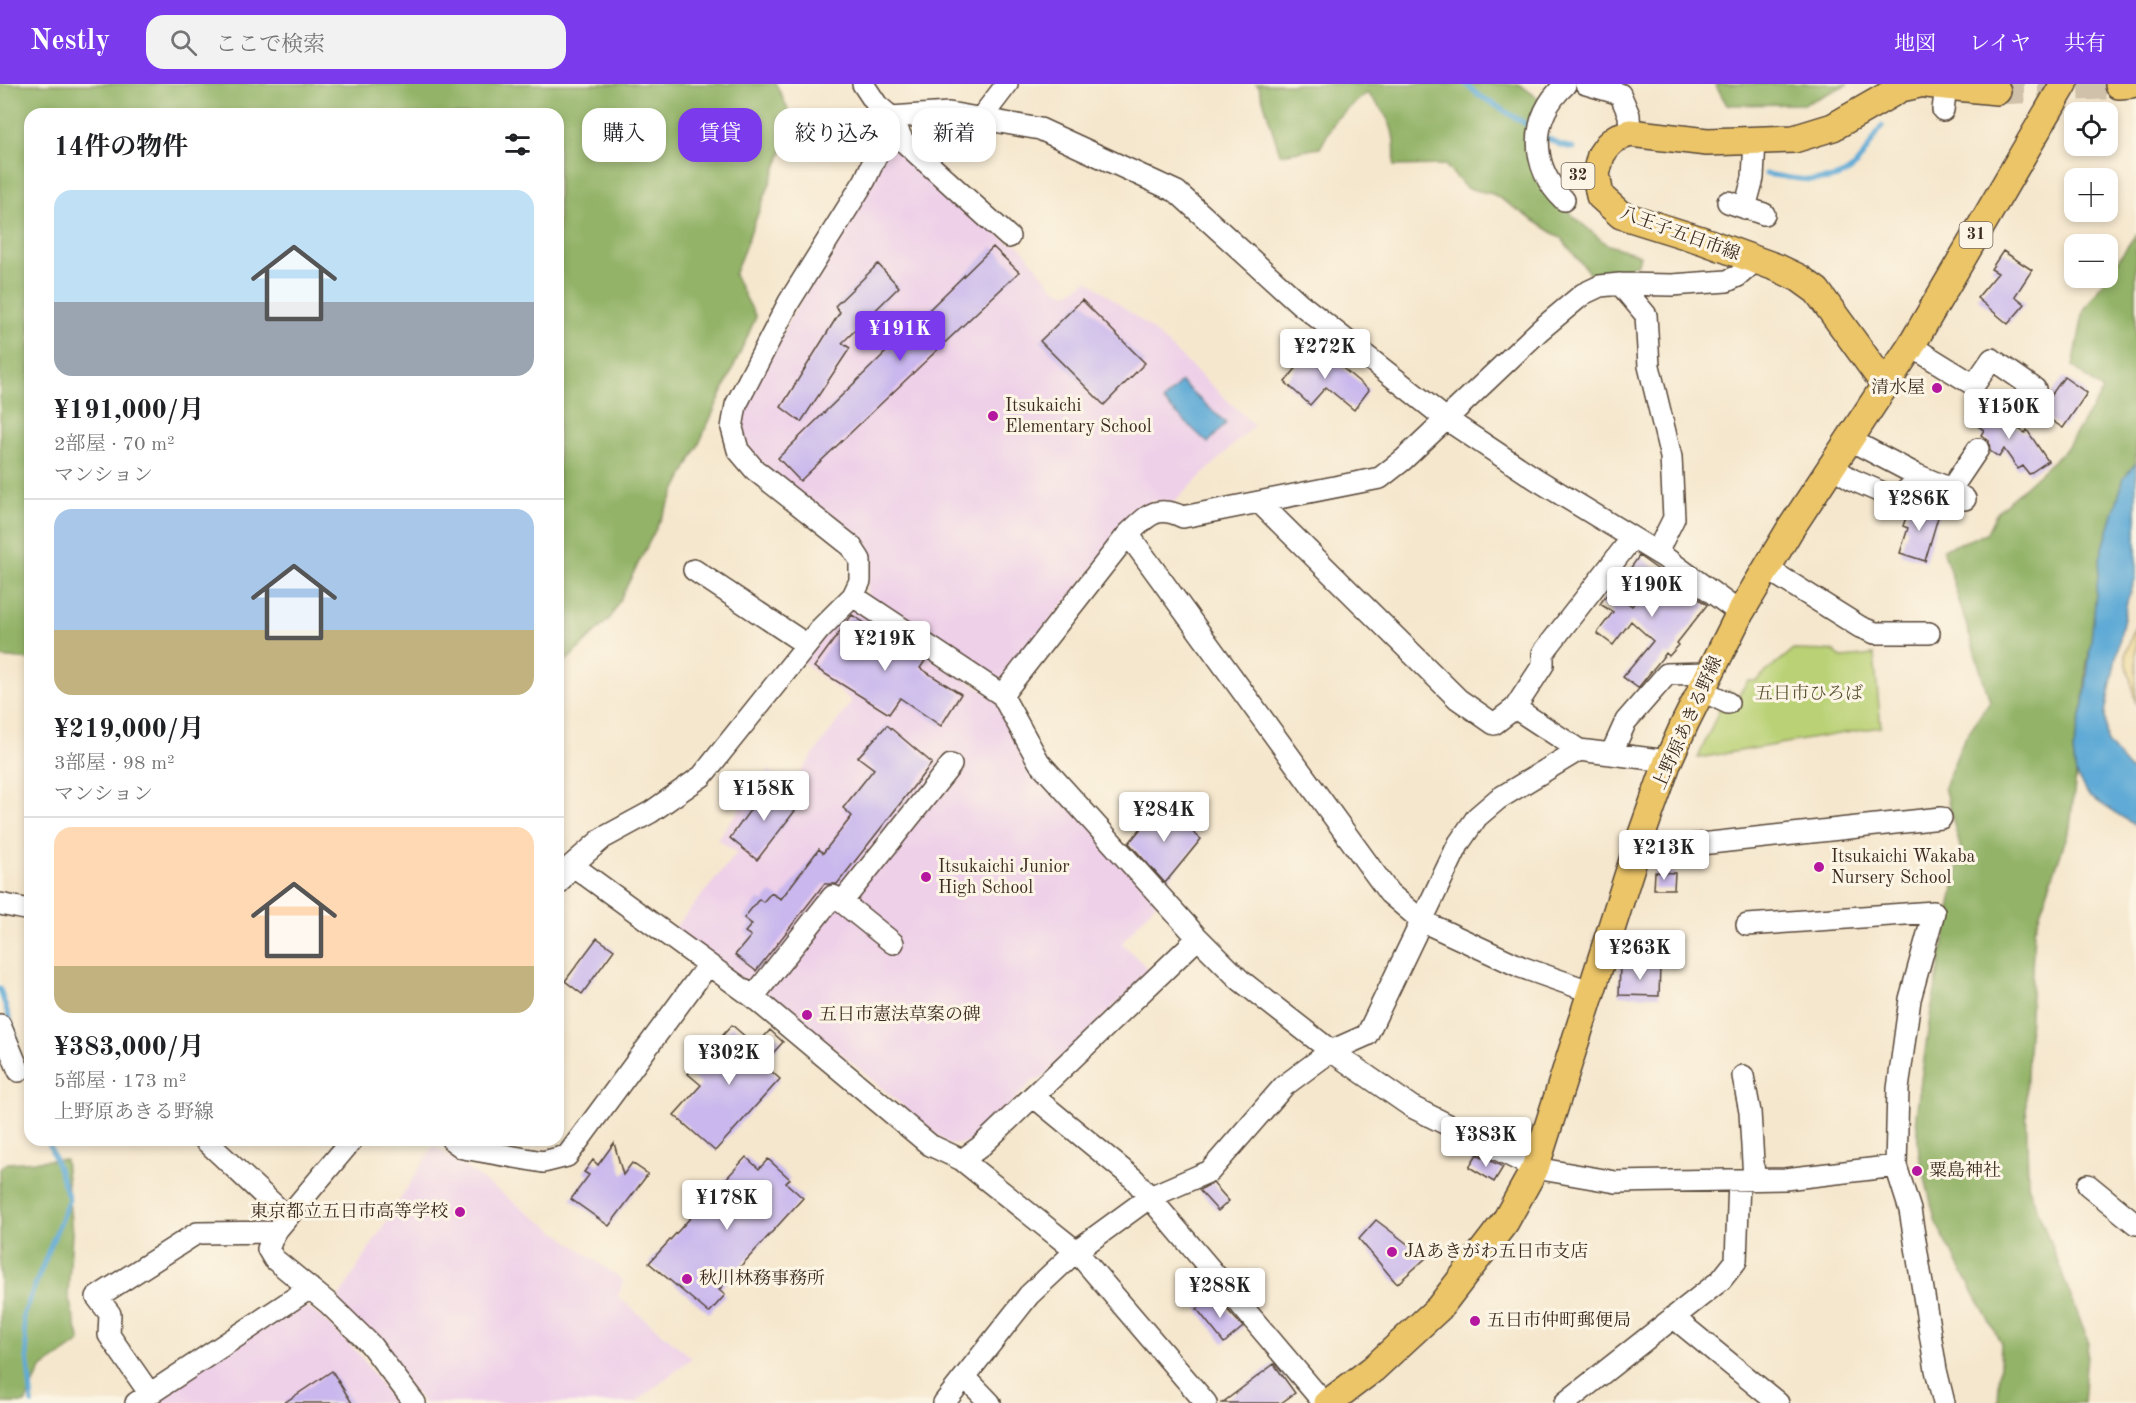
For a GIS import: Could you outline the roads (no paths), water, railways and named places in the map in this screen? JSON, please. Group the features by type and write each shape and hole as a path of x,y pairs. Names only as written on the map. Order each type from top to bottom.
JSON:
{"main road":[{"name":"31","path":"1886,386 2064,84"},
{"path":"1629,124 1653,117 1755,141 1794,139 1833,127 1922,89 1997,92"},
{"name":"八王子五日市線","path":"1629,124 1609,123 1595,134 1581,158 1578,182 1583,201 1595,219 1627,236 1697,253 1755,261 1799,278 1829,303 1886,386"},
{"name":"上野原あきる野線","path":"1326,1403 1373,1370 1439,1308 1505,1222 1535,1168 1636,851 1668,761 1740,613 1766,568 1831,466 1886,386"}],"street":[{"path":"863,84 880,108"},
{"path":"988,108 1006,84"},
{"path":"1564,200 1545,178 1539,163 1538,141 1547,111 1566,84"},
{"path":"1586,84 1620,94 1629,124"},
{"path":"996,121 1040,129 1177,192 1299,303 1446,419 1657,552 1740,613"},
{"path":"900,135 903,141 1009,237"},
{"path":"1746,208 1753,178 1755,141"},
{"path":"564,876 572,865 603,838 651,812 702,776 807,645 853,596 860,581 860,560 851,546 755,470 738,450 732,428 736,405 789,302 865,180 873,162"},
{"path":"1002,695 1128,534 1151,513 1168,510 1184,517 1380,478 1403,460 1583,294 1600,286 1620,284 1672,285 1727,281 1738,276 1755,261"},
{"path":"1620,284 1646,315 1649,366 1671,457 1674,518 1657,552"},
{"path":"1911,346 1974,385 1992,359 2035,389 2019,412"},
{"path":"1850,440 1955,497"},
{"path":"1955,497 1978,449"},
{"path":"1831,466 1853,480 1897,499 1909,488 1955,497"},
{"path":"1259,502 1458,699 1494,724 1515,708 1543,665 1543,652 1632,538"},
{"path":"1128,534 1389,893 1422,921 1521,967 1592,992"},
{"path":"1766,568 1860,627 1875,633 1929,633"},
{"path":"694,570 807,645"},
{"path":"853,596 1002,695 1039,762 1198,938 1240,980 1331,1051 1412,1107 1535,1168 1616,1182 1785,1179 1896,1166"},
{"path":"1612,752 1626,721 1667,674 1705,682 1728,703"},
{"path":"1515,708 1579,750 1612,752 1668,761"},
{"path":"944,1403 966,1378 1029,1295 1076,1251 1150,1197 1210,1171 1284,1086 1331,1051 1367,1035 1459,843 1476,817 1498,799 1579,750"},
{"path":"843,902 951,765"},
{"path":"1636,851 1941,818"},
{"path":"572,865 753,997 930,1145 962,1160 1076,1251 1206,1403"},
{"path":"753,997 834,896 893,943"},
{"path":"0,904 24,909"},
{"path":"1747,925 1934,912 1910,999 1898,1089 1896,1166 1910,1210 1936,1370 1944,1403"},
{"path":"962,1160 980,1148 1198,938"},
{"path":"460,1146 543,1162 567,1155 708,965"},
{"path":"0,1025 16,1072"},
{"path":"1565,1403 1721,1280 1736,1261 1747,1180 1750,1112 1743,1076"},
{"path":"1033,1096 1134,1179 1326,1403"},
{"path":"210,1146 281,1225"},
{"path":"347,1146 281,1225 268,1249 274,1259 310,1288 370,1344 415,1403"},
{"path":"2088,1185 2136,1224"},
{"path":"281,1225 197,1233 97,1298 110,1314 109,1335 143,1398 310,1288"},
{"path":"1673,1317 1778,1403"},
{"path":"966,1378 990,1403"}],"water":[{"path":"1181,382 1226,423 1208,443 1163,401"},
{"path":"2136,463 2136,577 2127,602 2105,713 2107,743 2136,777 2136,826 2089,796 2076,775 2073,751 2084,703 2100,558 2124,477"}],"waterway":[{"path":"1466,84 1477,94 1534,129"},
{"path":"1766,174 1811,180 1834,178 1844,174 1861,159 1882,126"},
{"path":"1544,136 1560,145 1573,148"},
{"path":"0,989 16,1039"},
{"path":"32,1403 23,1316 69,1199 50,1146"}],"tunnel":[{"path":"1997,91 2119,85"}],"place":[{"name":"清水屋","path":"1937,388"},
{"name":"Itsukaichi Elementary School","path":"993,416"},
{"name":"Itsukaichi Wakaba Nursery School","path":"1819,867"},
{"name":"Itsukaichi Junior High School","path":"926,877"},
{"name":"五日市憲法草案の碑","path":"807,1015"},
{"name":"粟島神社","path":"1917,1171"},
{"name":"東京都立五日市高等学校","path":"460,1212"},
{"name":"JAあきがわ五日市支店","path":"1392,1252"},
{"name":"秋川林務事務所","path":"687,1279"},
{"name":"五日市仲町郵便局","path":"1475,1321"}],"park label":[{"name":"五日市ひろば","path":"1809,694"}]}
